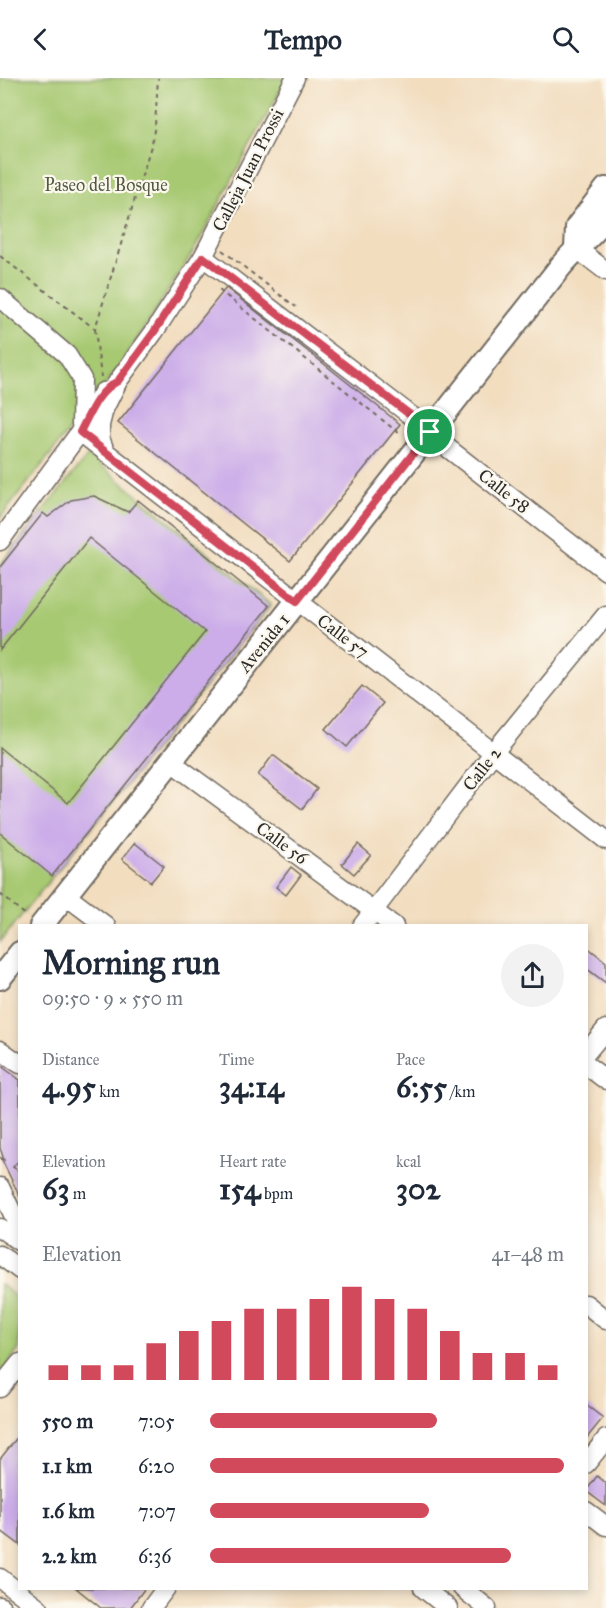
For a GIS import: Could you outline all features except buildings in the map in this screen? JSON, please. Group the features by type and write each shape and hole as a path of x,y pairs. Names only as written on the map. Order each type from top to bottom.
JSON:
{"main road":[{"name":"Avenida 1","path":"576,248 577,227 606,189"},
{"name":"Avenida 1","path":"36,922 65,895 576,248 591,237 606,218"},
{"path":"0,978 18,956"}],"street":[{"name":"Calleja Juan Prossi","path":"105,451 100,438 100,425 104,409 118,381 154,332 199,263 295,78"},
{"path":"576,248 606,271"},
{"name":"Calle 58","path":"199,263 395,403 606,571"},
{"path":"0,298 67,355 82,379 80,432"},
{"name":"Calleja Juan Prossi","path":"0,541 80,432 103,393 109,385 118,381"},
{"name":"Calle 57","path":"80,432 606,840"},
{"name":"Calle 2","path":"364,924 494,753 606,615"},
{"name":"Calle 56","path":"170,761 391,924"},
{"path":"65,895 103,924"},
{"path":"588,1050 600,1034"},
{"path":"0,1048 18,1046"},
{"path":"0,1048 18,1062"},
{"path":"588,1066 606,1080"},
{"path":"0,1188 18,1225"},
{"path":"0,1228 18,1241"},
{"path":"0,1255 18,1268"},
{"path":"588,1306 606,1320"},
{"path":"0,1388 18,1366"},
{"path":"588,1462 606,1439"},
{"path":"588,1512 606,1526"},
{"path":"0,1578 39,1608"},
{"path":"150,1608 164,1590"},
{"path":"426,1590 448,1608"},
{"path":"465,1590 481,1601"}],"path":[{"path":"103,393 95,329 151,146 155,125 158,78"},
{"path":"0,256 95,329"},
{"path":"199,263 400,434"},
{"path":"0,894 36,922"}],"green space":[{"name":"Paseo del Bosque","path":"0,78 287,78 194,250 120,366 0,518"},
{"path":"88,455 271,605 0,942 0,565"},
{"path":"0,1284 18,1298 18,1350 0,1375"}],"route":[{"path":"203,257 430,432 297,601 80,432 103,393 109,385 118,381 154,332 203,257"}]}
